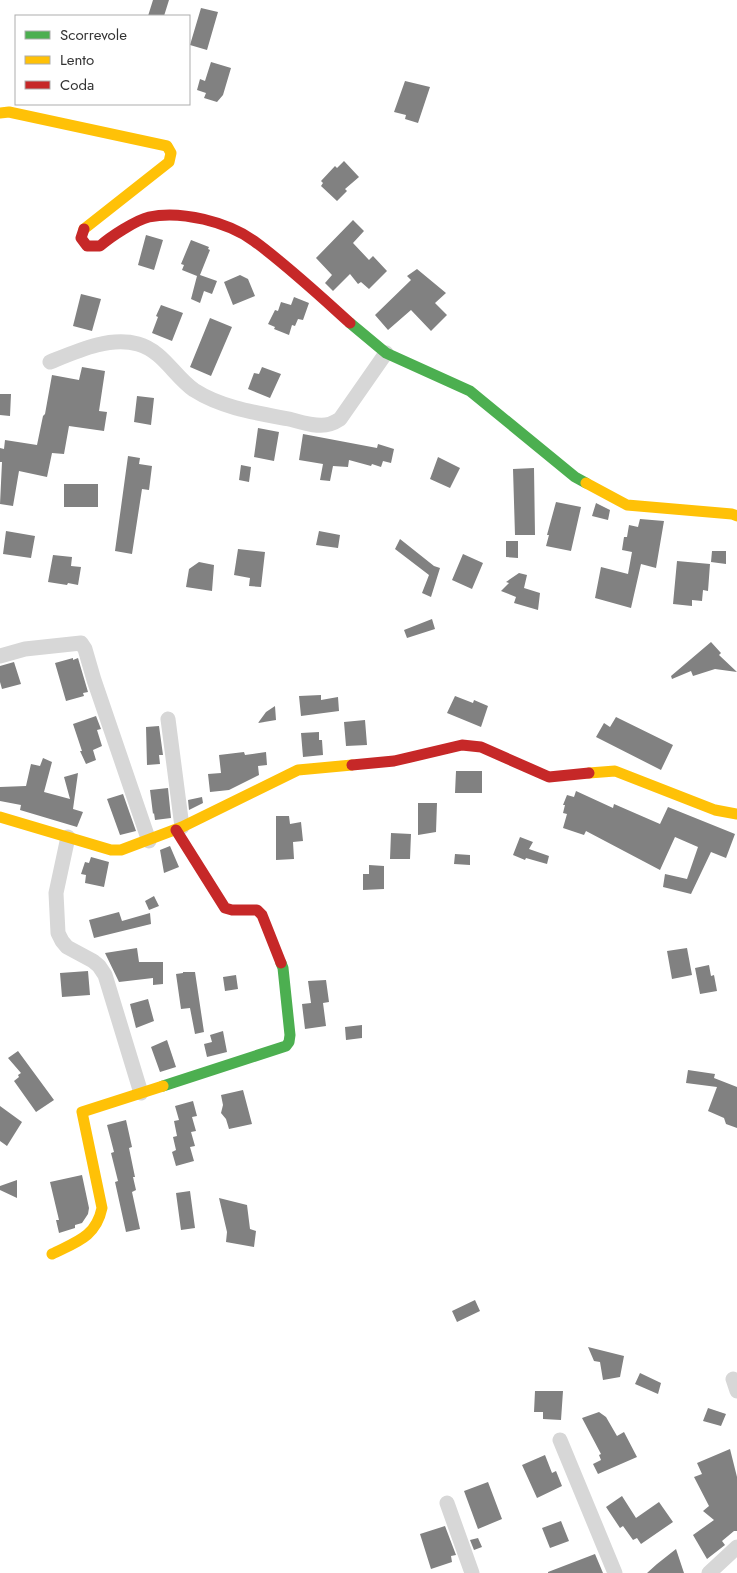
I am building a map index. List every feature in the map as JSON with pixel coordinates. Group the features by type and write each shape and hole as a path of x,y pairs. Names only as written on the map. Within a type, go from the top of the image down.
{"street":[{"path":"0,113 9,112 167,146 171,153 170,162 84,227 81,238 87,246 100,246 116,233 148,217 175,215 212,220 253,240 386,353 470,391 575,477 627,505 737,516"},
{"path":"50,362 101,344 120,342 137,344 151,349 183,382 195,391 212,399 244,411 313,424 329,425 340,419 386,353"},
{"path":"0,656 25,649 80,643 85,649 149,841"},
{"path":"52,1254 93,1232 101,1219 102,1208 82,1112 286,1046 290,1042 283,968 262,915 257,910 232,910 225,908 179,828 168,719"},
{"path":"0,817 111,850 121,850 149,841 179,828 298,770 394,761 462,745 480,747 549,777 615,771 643,780 714,810 737,814"},
{"path":"68,837 56,893 58,933 67,947 93,961 106,975 141,1092"},
{"path":"560,1440 615,1573"},
{"path":"447,1503 472,1573"},
{"path":"709,1573 737,1548"}],"building":[{"path":"153,0 169,0 164,15 148,15"},
{"path":"201,8 218,12 207,50 190,45"},
{"path":"211,62 231,68 223,95 217,102 204,98 206,93 197,90 200,79 205,81"},
{"path":"405,81 430,87 418,123 405,119 406,115 394,112"},
{"path":"344,161 359,177 345,189 347,191 337,201 321,186 323,183 321,181 335,166 337,168"},
{"path":"353,220 364,231 353,243 369,260 373,256 387,271 369,289 361,282 358,284 350,274 333,291 325,283 332,275 316,258"},
{"path":"146,235 163,240 154,270 138,265"},
{"path":"191,240 209,247 208,249 210,250 200,275 217,281 212,294 204,291 200,303 191,299 197,276 182,270 184,265 181,264"},
{"path":"417,269 446,293 435,303 447,315 431,331 411,310 388,330 375,315 411,280 407,276"},
{"path":"240,275 248,279 255,296 233,305 224,282"},
{"path":"81,294 101,299 92,331 73,326"},
{"path":"294,297 309,303 303,320 298,319 295,326 292,325 289,335 274,329 275,327 268,324 275,310 278,311 281,302 291,305"},
{"path":"161,305 183,313 172,341 152,333"},
{"path":"210,318 232,327 211,376 190,367"},
{"path":"82,367 105,371 99,411 107,412 104,431 69,426 64,454 52,453 47,477 19,471 13,506 0,504 2,462 0,462 0,448 4,449 5,440 37,445 52,375 79,380"},
{"path":"262,367 281,374 270,398 248,389 254,373 259,374"},
{"path":"0,394 11,394 10,416 0,415"},
{"path":"137,396 154,398 151,425 134,422"},
{"path":"258,428 279,432 274,461 254,457"},
{"path":"303,434 377,448 378,444 394,449 391,463 383,461 381,467 349,460 348,467 333,466 330,481 320,480 323,464 299,460"},
{"path":"128,456 140,458 139,464 152,466 149,490 142,489 132,554 115,551"},
{"path":"438,457 460,468 450,488 430,479"},
{"path":"241,465 251,467 249,482 239,480"},
{"path":"534,468 535,535 515,535 513,469"},
{"path":"64,484 98,484 98,507 64,507"},
{"path":"556,502 581,507 571,551 546,546"},
{"path":"596,503 610,510 608,520 592,516"},
{"path":"640,519 664,521 656,568 641,564 631,608 595,598 601,567 628,574 632,552 622,550 624,537 627,537 629,525 638,527"},
{"path":"6,531 35,536 31,558 3,554"},
{"path":"319,531 340,535 338,548 316,545"},
{"path":"400,539 434,566 440,568 431,597 422,593 429,575 395,549"},
{"path":"506,541 518,541 518,558 506,557"},
{"path":"238,549 265,552 261,587 249,586 250,578 234,575"},
{"path":"712,551 726,551 726,564 711,562"},
{"path":"463,554 483,563 472,589 452,580"},
{"path":"53,555 72,557 71,566 81,567 78,585 48,582"},
{"path":"677,561 710,564 708,591 703,590 702,601 692,600 692,606 673,604"},
{"path":"199,562 214,565 212,591 186,587 189,569"},
{"path":"519,573 527,575 524,588 540,593 538,610 514,603 516,597 501,591 509,583 506,582"},
{"path":"432,619 435,629 407,638 404,630"},
{"path":"711,642 721,653 719,655 737,672 715,669 693,676 691,671 672,679 671,676"},
{"path":"73,658 73,660 78,658 88,692 83,693 84,696 66,701 55,663"},
{"path":"14,662 21,684 2,689 0,666"},
{"path":"321,695 321,700 338,697 339,711 301,716 299,696"},
{"path":"455,696 473,703 474,700 488,706 481,727 447,713"},
{"path":"275,706 276,720 258,723 266,712"},
{"path":"96,716 101,729 97,730 102,746 93,750 96,760 86,764 80,751 82,751 73,724"},
{"path":"616,717 673,745 661,770 596,737 604,723 610,727"},
{"path":"365,720 367,745 346,746 344,722"},
{"path":"159,726 163,755 159,755 160,764 147,765 146,727"},
{"path":"319,732 319,740 322,740 323,755 303,757 301,733"},
{"path":"244,752 245,755 266,752 267,765 258,766 259,775 229,790 210,792 208,774 221,773 219,755"},
{"path":"43,758 52,762 44,792 70,799 64,777 78,773 73,809 83,812 77,827 20,810 21,805 0,801 0,787 26,786 31,764 40,766"},
{"path":"456,771 482,771 482,793 455,793"},
{"path":"168,788 171,818 155,820 150,790"},
{"path":"576,791 613,808 614,804 660,824 668,807 735,834 726,858 711,852 691,894 663,887 665,874 687,879 698,847 675,837 660,870 586,831 584,835 563,828 567,814 563,813 565,805 563,805 567,795 574,797"},
{"path":"123,794 136,831 120,835 107,799"},
{"path":"202,797 203,803 189,810 188,800"},
{"path":"418,803 437,803 436,832 418,835"},
{"path":"276,816 289,816 290,824 301,822 303,841 293,842 294,859 276,860"},
{"path":"391,833 411,834 410,859 390,859"},
{"path":"520,837 533,842 529,849 549,856 547,864 526,858 525,860 513,855"},
{"path":"170,846 179,867 164,873 160,850"},
{"path":"455,854 470,855 470,865 454,864"},
{"path":"91,857 109,862 104,887 85,883 86,875 81,874 85,862 89,863"},
{"path":"369,865 384,866 384,889 363,890 363,874 369,874"},
{"path":"154,896 159,906 149,910 145,901"},
{"path":"119,912 122,921 150,913 151,924 94,938 89,920"},
{"path":"137,948 139,962 163,962 163,984 153,985 153,978 119,982 105,953"},
{"path":"687,948 692,975 672,979 667,951"},
{"path":"709,965 711,976 714,975 717,991 700,994 695,968"},
{"path":"88,971 90,995 62,997 60,973"},
{"path":"195,972 204,1032 195,1034 190,1008 181,1009 176,974"},
{"path":"236,975 238,989 225,991 223,977"},
{"path":"326,980 329,1002 323,1003 326,1026 305,1029 302,1004 311,1003 308,981"},
{"path":"148,999 154,1021 136,1028 130,1004"},
{"path":"362,1025 362,1038 346,1040 345,1027"},
{"path":"223,1031 227,1052 207,1057 204,1044 212,1042 210,1035"},
{"path":"167,1040 176,1067 160,1072 151,1047"},
{"path":"18,1051 54,1100 36,1112 14,1081 21,1073 8,1058"},
{"path":"688,1070 715,1074 714,1078 737,1087 737,1128 726,1124 724,1118 708,1111 717,1087 686,1083"},
{"path":"243,1090 252,1124 229,1129 226,1119 221,1113 223,1105 221,1095"},
{"path":"193,1101 197,1116 192,1117 196,1131 191,1132 195,1146 190,1147 194,1161 176,1166 172,1152 176,1150 173,1137 177,1136 174,1121 179,1120 175,1106"},
{"path":"0,1106 22,1122 7,1146 0,1141"},
{"path":"126,1120 132,1147 129,1148 135,1177 133,1177 136,1190 132,1192 140,1229 126,1232 115,1182 118,1181 111,1153 114,1152 107,1125"},
{"path":"82,1175 89,1208 88,1214 82,1223 75,1225 75,1228 59,1233 56,1220 59,1220 50,1182"},
{"path":"17,1180 17,1198 0,1190 0,1186"},
{"path":"190,1191 195,1228 181,1230 176,1193"},
{"path":"219,1198 247,1205 250,1229 256,1231 254,1247 226,1242 227,1232"},
{"path":"475,1300 480,1311 457,1322 452,1311"},
{"path":"588,1347 624,1356 620,1377 603,1380 600,1362 594,1361"},
{"path":"640,1373 661,1383 658,1394 635,1384"},
{"path":"535,1391 563,1391 561,1420 543,1419 543,1412 534,1412"},
{"path":"708,1408 726,1414 721,1426 703,1421"},
{"path":"599,1412 606,1417 617,1436 624,1432 637,1457 598,1474 593,1464 601,1460 599,1455 601,1454 582,1418"},
{"path":"730,1449 737,1477 737,1531 734,1531 722,1541 725,1545 707,1559 693,1535 714,1520 703,1511 709,1506 694,1477 702,1474 697,1463"},
{"path":"545,1455 552,1473 556,1471 562,1486 537,1498 522,1465"},
{"path":"488,1482 502,1519 478,1529 464,1491"},
{"path":"622,1496 636,1518 659,1502 673,1522 641,1544 637,1538 633,1540 623,1526 620,1528 606,1507"},
{"path":"561,1521 569,1541 550,1548 542,1528"},
{"path":"445,1526 456,1555 451,1556 452,1562 431,1569 420,1534"},
{"path":"478,1538 482,1547 474,1550 470,1540"},
{"path":"676,1549 684,1573 647,1573 657,1564"},
{"path":"595,1554 603,1573 548,1573 548,1572"}],"traffic: fast":[{"path":"350,323 386,353 470,391 575,477 586,483"},
{"path":"163,1086 286,1046 290,1035 281,963"}],"traffic: slow":[{"path":"0,113 9,112 167,146 171,153 169,162 84,229"},
{"path":"586,483 627,505 737,516"},
{"path":"0,817 111,850 121,850 182,827 298,770 352,765"},
{"path":"589,773 615,771 715,810 737,814"},
{"path":"52,1254 77,1242 90,1232 95,1226 102,1208 82,1112 163,1086"}],"traffic: jam":[{"path":"84,229 81,238 87,246 100,246 123,229 149,217 175,215 218,223 254,241 350,323"},
{"path":"352,765 394,761 462,745 481,747 549,777 589,773"},
{"path":"176,830 225,908 232,910 257,910 262,915 281,963"}]}
